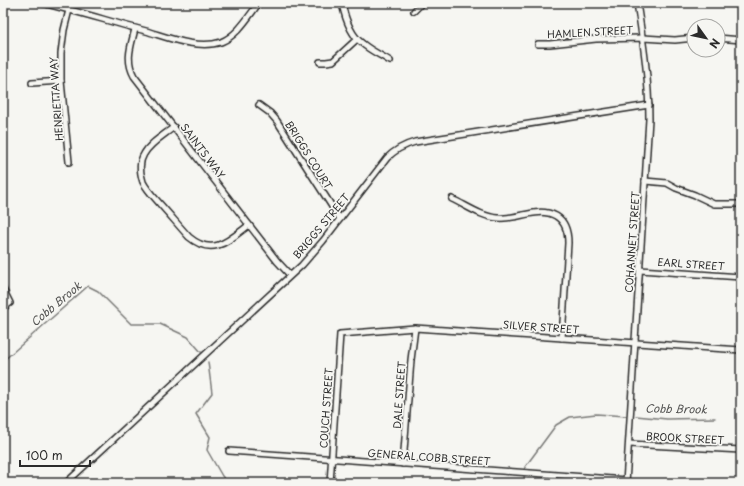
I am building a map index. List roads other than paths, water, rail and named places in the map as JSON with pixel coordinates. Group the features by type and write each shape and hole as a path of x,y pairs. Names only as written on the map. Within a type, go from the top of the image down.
{"street":[{"path":"42,3 135,29 198,44 210,44 222,41 233,34 238,30 258,3"},
{"path":"342,3 348,22 357,38 363,44 390,61"},
{"path":"414,10 422,3"},
{"name":"COHANNET STREET","path":"626,482 649,105 643,38 637,3"},
{"name":"HENRIETTA WAY","path":"69,10 64,30 61,53 61,81 69,162"},
{"name":"SAINTS WAY","path":"135,29 129,54 129,64 134,76 277,261 290,275"},
{"path":"320,62 332,60 357,38"},
{"name":"HAMLEN STREET","path":"538,44 596,39 686,39"},
{"path":"726,39 741,40"},
{"path":"32,83 61,81"},
{"name":"BRIGGS COURT","path":"259,105 270,113 277,121 340,220"},
{"name":"BRIGGS STREET","path":"66,483 311,256 387,158 399,148 409,143 649,105"},
{"path":"174,127 148,148 143,155 140,167 141,176 143,183 151,194 189,237 194,242 203,246 213,247 224,244 249,225"},
{"path":"645,181 667,183 714,204 741,204"},
{"path":"452,199 483,214 496,218 508,218 540,212 555,216 564,223 568,232 568,243 562,338"},
{"name":"EARL STREET","path":"640,270 741,277"},
{"path":"3,289 10,302 3,308"},
{"name":"SILVER STREET","path":"340,334 415,328 741,350"},
{"name":"DALE STREET","path":"403,464 415,328"},
{"name":"COUCH STREET","path":"330,483 340,334"},
{"name":"BROOK STREET","path":"629,444 741,450"},
{"name":"GENERAL COBB STREET","path":"230,451 528,473 626,482"}],"waterway":[{"name":"Cobb Brook","path":"3,361 88,286 98,291 131,324 160,324 188,337 201,352"},
{"name":"Cobb Brook","path":"208,362 212,393 196,414 210,437 207,450 222,476 228,483"},
{"name":"Cobb Brook","path":"520,483 524,479 525,467 556,425 570,417 596,414 627,416"},
{"name":"Cobb Brook","path":"636,416 667,419 715,418"}]}
